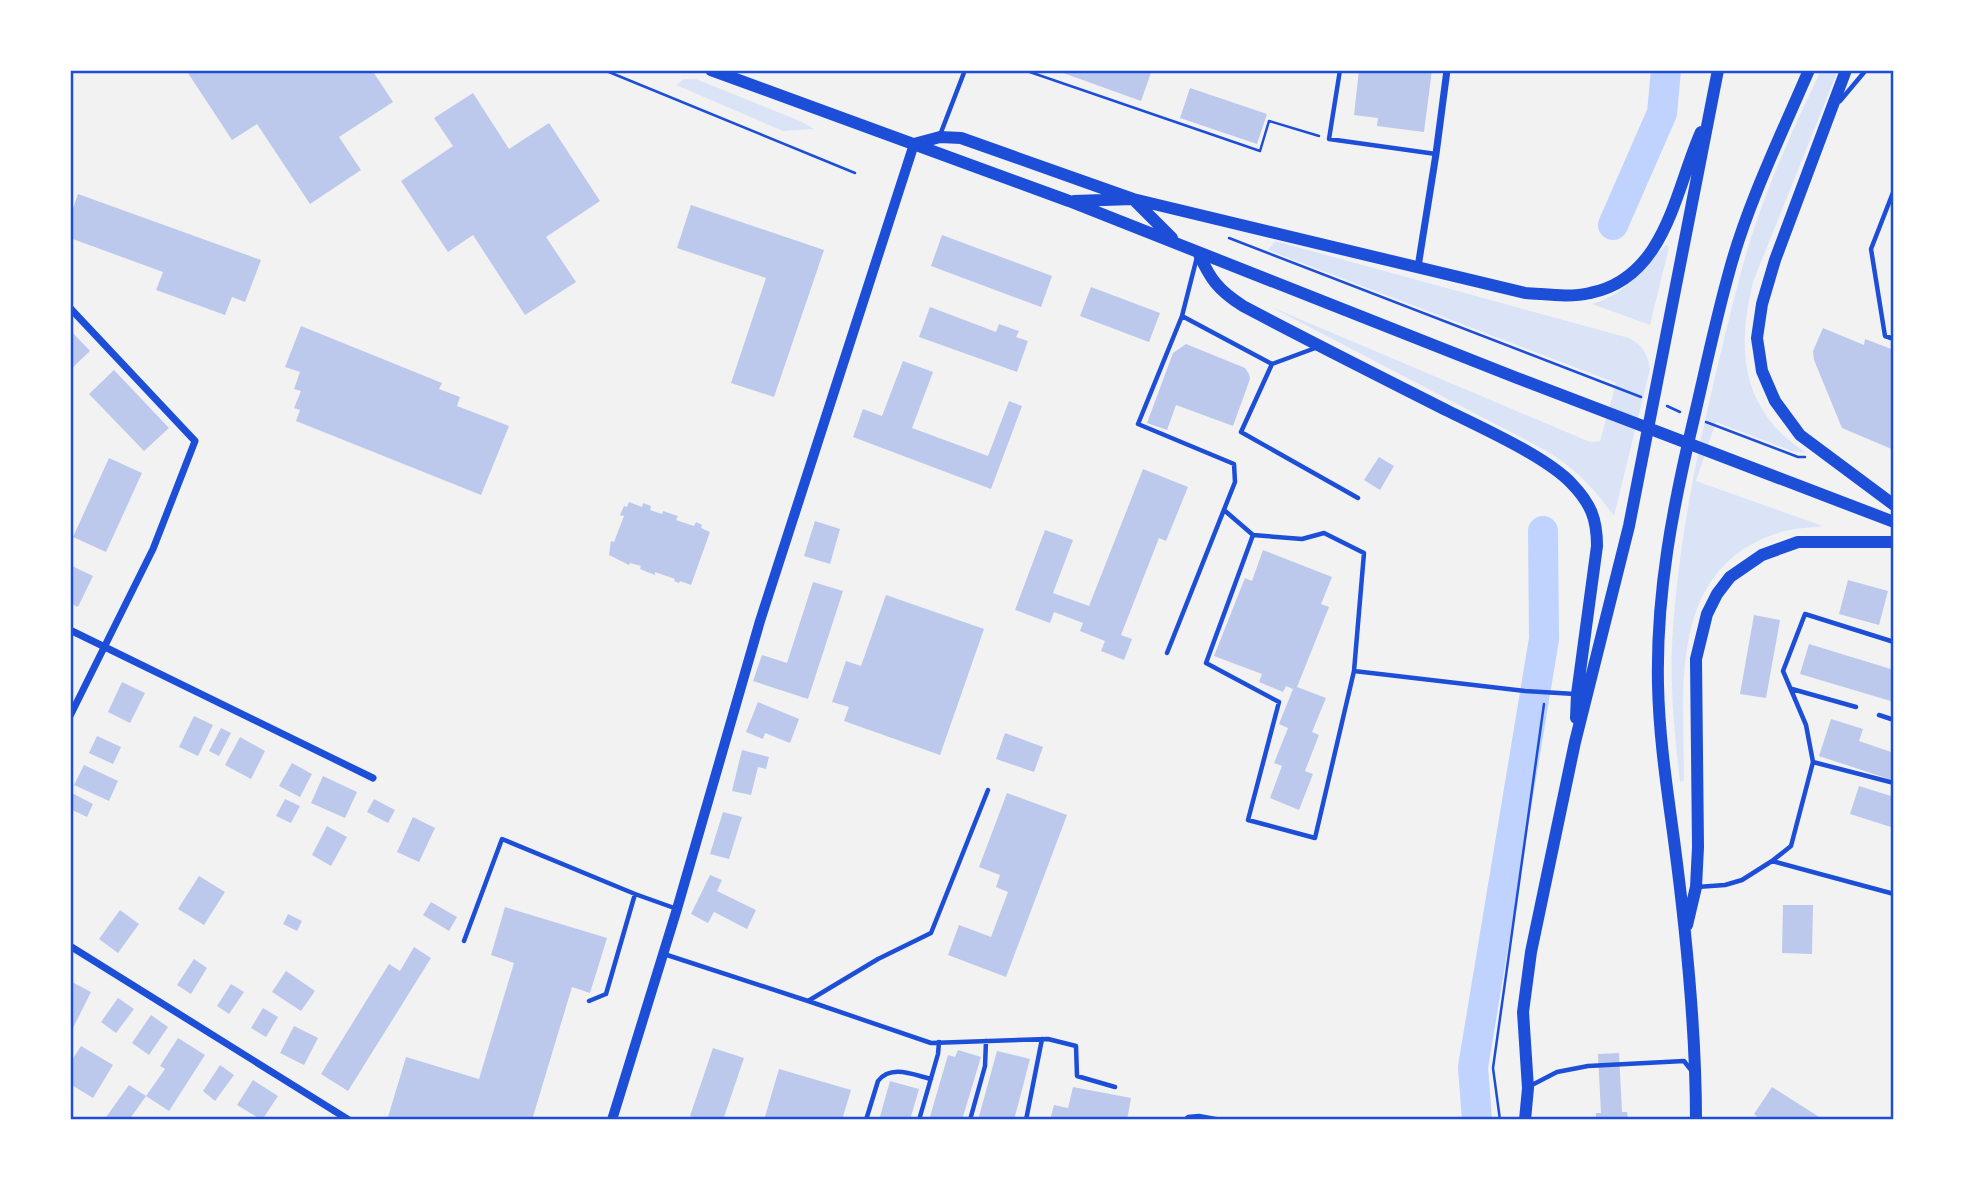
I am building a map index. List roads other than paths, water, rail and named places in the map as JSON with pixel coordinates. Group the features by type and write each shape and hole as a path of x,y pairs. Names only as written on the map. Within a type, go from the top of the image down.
{"main road":[{"path":"711,70 1069,201 1517,378 1894,522"},
{"path":"1534,1120 1528,1088 1523,1012 1531,952 1575,742 1629,526 1718,70"},
{"path":"1696,1120 1696,1076 1684,936 1661,750 1658,682 1664,559 1677,489 1728,274 1747,220 1809,70"},
{"path":"1846,70 1802,184 1762,304 1757,338 1762,372 1775,401 1800,435 1894,505"},
{"path":"914,145 940,137 961,138 1133,199 1525,293 1571,296 1591,293 1617,283 1639,266 1659,242 1667,226 1689,158 1710,113"},
{"path":"934,152 940,137"},
{"path":"1069,201 1133,199 1177,244"},
{"path":"1198,252 1209,277 1223,293 1243,306 1479,426 1549,466 1570,482 1586,501 1597,524 1597,546 1577,694 1575,742"},
{"path":"1684,936 1696,887 1698,847 1696,659 1707,614 1717,594 1730,578 1762,555 1798,542 1894,541"},
{"path":"1525,1120 1528,1088"}],"street":[{"path":"1418,267 1447,70"},
{"path":"612,1120 664,954 760,621 914,145"},
{"path":"70,308 195,441 153,550 70,716"},
{"path":"70,630 373,778"},
{"path":"70,946 349,1120"}],"lane":[{"path":"940,137 965,70"},
{"path":"1340,70 1329,139 1436,154"},
{"path":"1833,109 1866,70"},
{"path":"1894,190 1871,248 1885,336 1894,340"},
{"path":"1167,653 1235,482 1234,464 1138,424 1182,316 1198,252"},
{"path":"1182,316 1272,364"},
{"path":"1319,346 1272,364 1241,432 1358,498"},
{"path":"1224,510 1254,535 1301,539 1324,533 1364,553 1354,671 1315,838 1248,820 1279,702 1206,663 1254,535"},
{"path":"1696,887 1725,885 1742,880 1790,846 1813,762 1806,725 1783,671 1805,614 1894,642"},
{"path":"1354,671 1525,691 1577,694"},
{"path":"1791,689 1856,706"},
{"path":"1879,715 1894,720"},
{"path":"1813,762 1894,783"},
{"path":"807,1001 878,959 931,933 988,790"},
{"path":"464,941 502,839 677,909"},
{"path":"1772,861 1894,894"},
{"path":"589,1002 606,994 635,894"},
{"path":"664,954 931,1043 1042,1038 1076,1046 1077,1076 1115,1087"},
{"path":"1026,1120 1042,1038"},
{"path":"970,1120 985,1066 986,1041"},
{"path":"919,1120 939,1042"},
{"path":"1528,1088 1557,1072 1588,1066 1684,1061 1696,1076"},
{"path":"866,1120 882,1075 897,1071 931,1079"},
{"path":"1185,1120 1194,1116 1221,1120"}],"waterway":[{"path":"1613,225 1662,113 1666,70"},
{"path":"1477,1120 1473,1067 1544,639 1543,531"}]}
